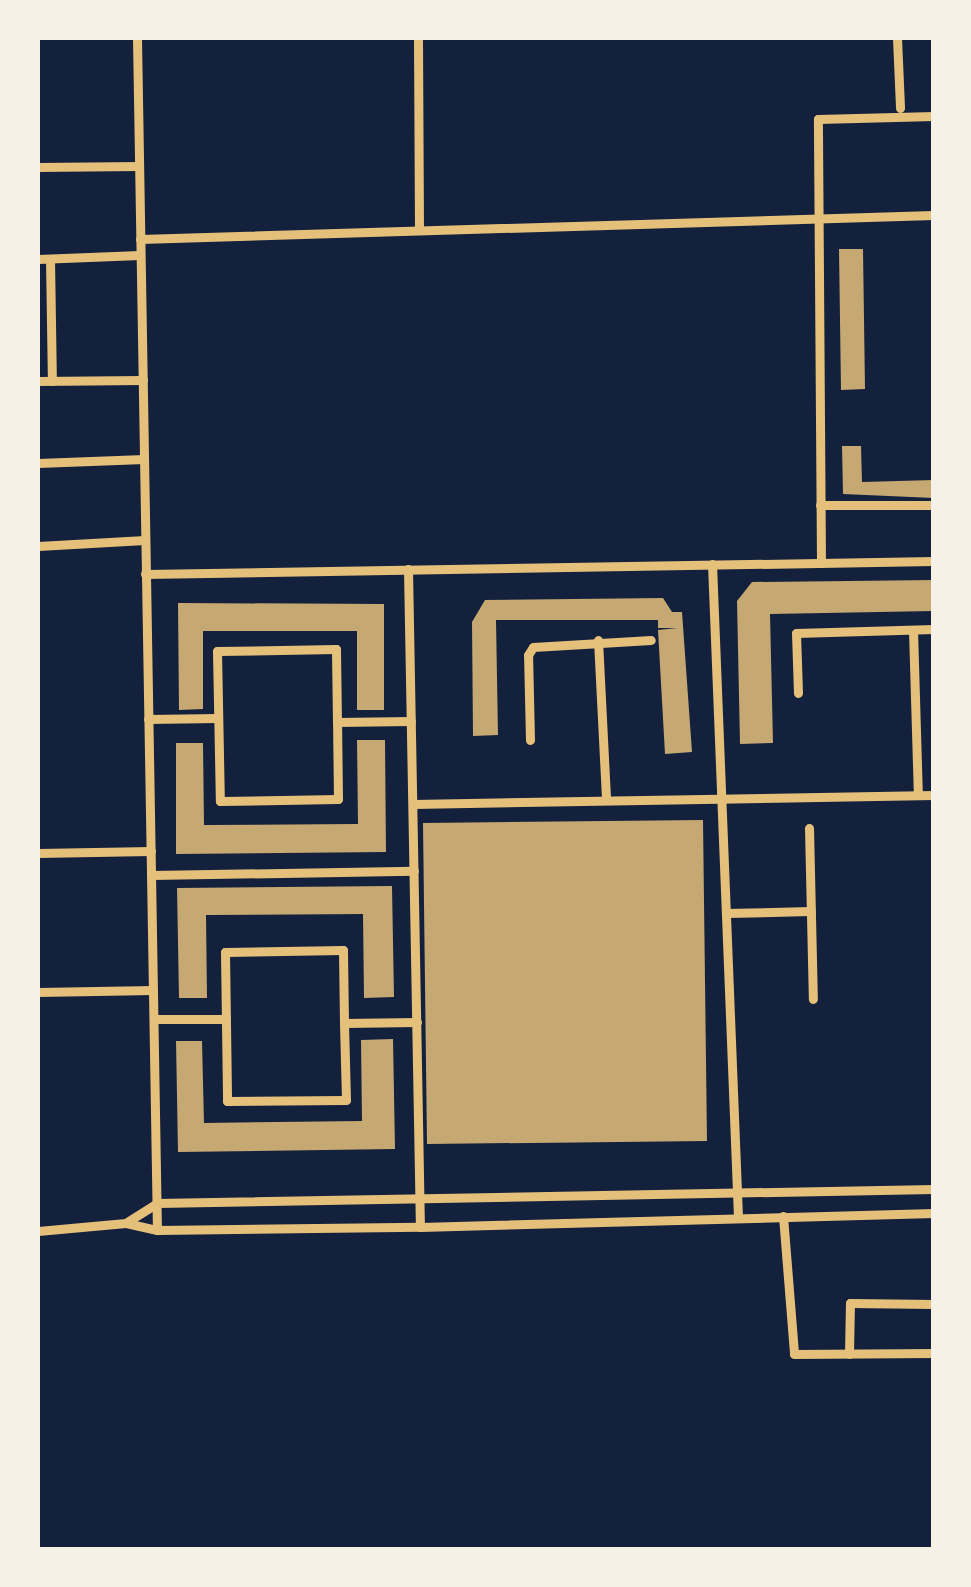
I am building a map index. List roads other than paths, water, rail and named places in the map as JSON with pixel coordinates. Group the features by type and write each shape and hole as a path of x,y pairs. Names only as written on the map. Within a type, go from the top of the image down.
{"street":[{"path":"137,38 157,1230"},
{"path":"418,38 420,230"},
{"path":"897,38 900,108"},
{"path":"821,562 818,118 934,116"},
{"path":"38,167 139,166"},
{"path":"140,239 934,215"},
{"path":"38,259 140,255"},
{"path":"50,259 52,381"},
{"path":"38,381 142,380"},
{"path":"38,463 144,459"},
{"path":"820,505 934,506"},
{"path":"38,546 146,540"},
{"path":"145,574 934,561"},
{"path":"712,564 738,1218"},
{"path":"408,570 420,1227"},
{"path":"798,693 796,633 934,629"},
{"path":"913,630 918,795"},
{"path":"598,640 606,800"},
{"path":"530,740 528,655 540,643 651,640"},
{"path":"336,649 337,722 338,799 220,800 217,651 336,649"},
{"path":"148,719 218,718"},
{"path":"337,722 412,721"},
{"path":"413,804 934,795"},
{"path":"809,828 813,999"},
{"path":"38,853 151,851"},
{"path":"151,875 414,871"},
{"path":"726,913 811,910"},
{"path":"343,950 344,1023 346,1100 227,1102 225,952 343,950"},
{"path":"38,992 153,990"},
{"path":"154,1020 226,1018"},
{"path":"344,1023 417,1022"},
{"path":"126,1223 157,1202 934,1189"},
{"path":"38,1230 126,1223 157,1230 934,1214"},
{"path":"782,1216 794,1354 934,1353"},
{"path":"849,1354 850,1302 934,1304"}]}
